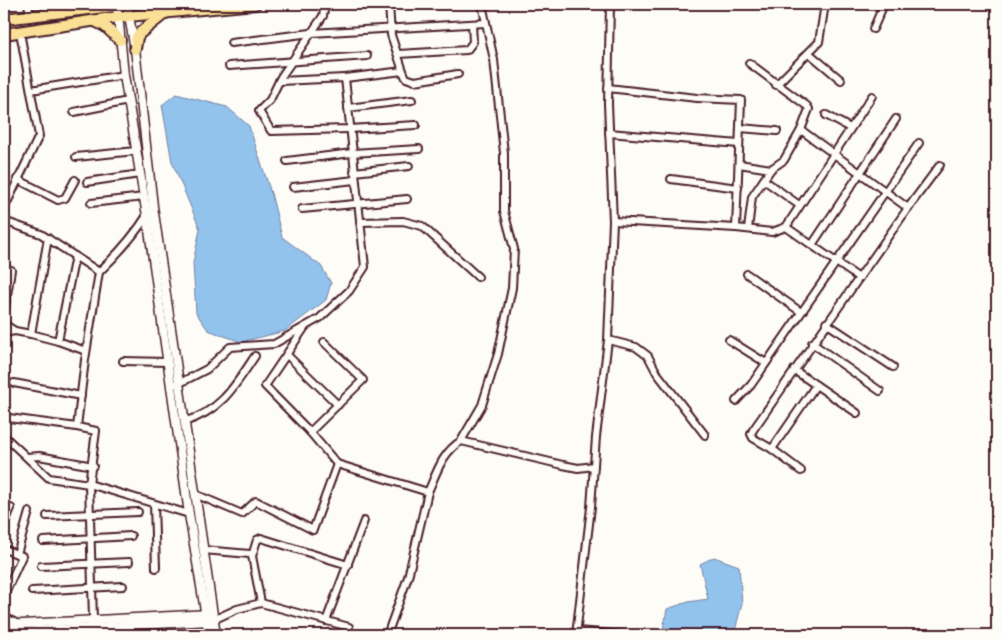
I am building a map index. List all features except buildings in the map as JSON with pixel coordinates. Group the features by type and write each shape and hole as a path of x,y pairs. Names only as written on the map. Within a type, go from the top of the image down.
{"main road":[{"path":"4,19 87,6 124,4"},
{"path":"4,34 123,17 255,4"},
{"path":"135,49 137,37 140,33 166,12"},
{"path":"95,21 111,31 120,40"}],"street":[{"path":"28,4 30,16"},
{"path":"124,4 120,40 124,75 168,362 184,422 195,494 203,550 209,617 208,635"},
{"path":"325,4 324,16 291,62 270,100 259,111 271,131 416,125"},
{"path":"389,4 391,35 406,78 415,81 458,74"},
{"path":"387,635 408,577 428,492 446,454 451,447 461,441 482,405 498,354 512,288 514,250 504,211 504,153 494,60 482,4"},
{"path":"610,4 608,88 613,221 608,340 576,633 625,635"},
{"path":"776,84 819,42 825,4"},
{"path":"873,29 884,4"},
{"path":"123,17 135,49 189,514 209,617 216,635"},
{"path":"232,43 311,33 486,23"},
{"path":"398,54 467,50 473,42 472,24"},
{"path":"4,209 39,136 20,32"},
{"path":"809,53 841,80"},
{"path":"229,66 367,56"},
{"path":"748,229 752,197 771,169 784,160 801,130 809,109 749,63"},
{"path":"279,81 345,78 403,71"},
{"path":"31,90 124,75"},
{"path":"175,384 207,368 230,347 274,344 320,318 349,291 364,267 345,78"},
{"path":"608,88 697,98 741,100 736,228"},
{"path":"613,221 736,228 772,232 786,227 872,96"},
{"path":"348,108 412,100"},
{"path":"74,112 128,101"},
{"path":"826,115 850,128"},
{"path":"812,245 896,118"},
{"path":"740,128 776,131"},
{"path":"801,130 908,208"},
{"path":"609,133 739,144"},
{"path":"736,401 751,385 918,143"},
{"path":"287,161 352,153 419,149"},
{"path":"76,157 136,151"},
{"path":"738,164 771,169"},
{"path":"801,471 772,449 753,438 751,434 826,323 940,165"},
{"path":"354,172 409,166"},
{"path":"87,182 140,174"},
{"path":"17,179 58,200 65,198 75,180"},
{"path":"293,188 355,180"},
{"path":"671,180 738,188"},
{"path":"764,180 799,205"},
{"path":"92,204 144,198"},
{"path":"302,209 407,200"},
{"path":"77,427 86,351 99,272 117,255 136,232 153,206"},
{"path":"4,221 41,234 99,272"},
{"path":"360,222 403,221 422,226 478,277"},
{"path":"786,227 859,278"},
{"path":"31,334 48,238"},
{"path":"58,340 75,256"},
{"path":"4,268 11,270 4,314"},
{"path":"747,274 801,312"},
{"path":"826,323 893,367"},
{"path":"4,324 15,330 58,340 86,351"},
{"path":"306,326 265,386 310,432 337,464 428,492"},
{"path":"4,333 15,330"},
{"path":"608,340 636,347 648,356 657,373 705,435"},
{"path":"729,340 766,363"},
{"path":"310,432 363,380 324,342"},
{"path":"812,344 880,391"},
{"path":"287,355 338,404"},
{"path":"184,422 200,418 223,399 236,385 256,356"},
{"path":"123,361 168,362"},
{"path":"794,370 857,413"},
{"path":"14,383 81,396"},
{"path":"772,449 816,385"},
{"path":"9,418 96,431 93,466 89,484 92,619"},
{"path":"4,436 49,478 89,484 189,514"},
{"path":"461,441 578,468 594,466"},
{"path":"27,457 39,456 93,466"},
{"path":"195,494 242,514 256,501 313,530 337,464"},
{"path":"154,504 156,568"},
{"path":"4,525 11,508"},
{"path":"17,554 29,512"},
{"path":"47,516 138,512"},
{"path":"326,621 364,521"},
{"path":"43,541 131,536"},
{"path":"261,604 252,556 259,538 348,565"},
{"path":"4,549 22,556 4,596"},
{"path":"203,550 248,552 252,556"},
{"path":"41,566 92,562 129,562"},
{"path":"32,591 123,586"},
{"path":"4,617 16,630 34,633 82,632 223,615 237,609 261,604 349,627"},
{"path":"134,635 135,617"},
{"path":"5,630 92,619 209,617"}],"water":[{"path":"176,94 227,107 249,126 271,193 282,237 321,266 331,283 326,300 285,331 241,342 208,330 196,313 193,263 200,229 172,162 162,105"},
{"path":"714,557 739,566 742,603 734,635 662,635 667,609 688,602 708,599 700,564"}]}
